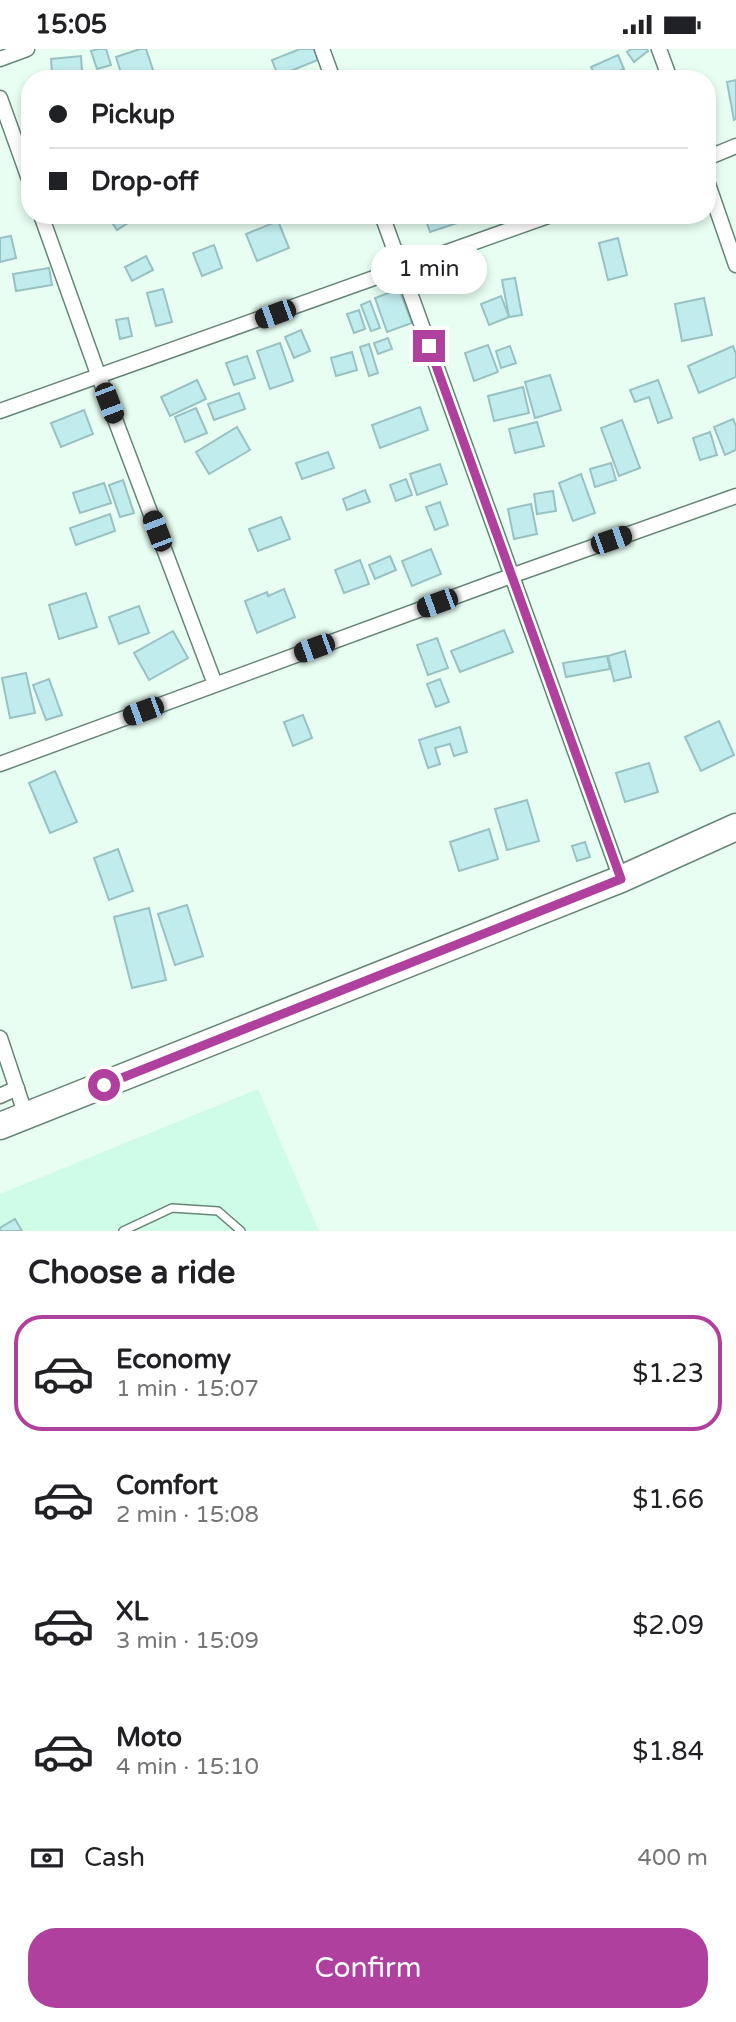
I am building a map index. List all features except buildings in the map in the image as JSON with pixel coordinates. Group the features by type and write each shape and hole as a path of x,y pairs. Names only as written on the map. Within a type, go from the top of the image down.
{"highway":[{"path":"0,1126 621,879 736,827"}],"street":[{"path":"0,59 27,49"},
{"path":"322,49 330,70"},
{"path":"659,49 667,70"},
{"path":"0,99 21,157"},
{"path":"716,154 736,146"},
{"path":"716,207 736,265"},
{"path":"44,224 215,684"},
{"path":"385,224 621,879"},
{"path":"0,411 526,224"},
{"path":"0,764 510,576 736,496"},
{"path":"0,1038 26,1116"},
{"path":"0,1096 17,1088"}],"lane":[{"path":"124,1231 172,1208 219,1211 241,1231"}],"shaded area":[{"path":"258,1089 319,1231 0,1231 0,1194"}],"route":[{"path":"104,1085 621,879 429,346"}]}
